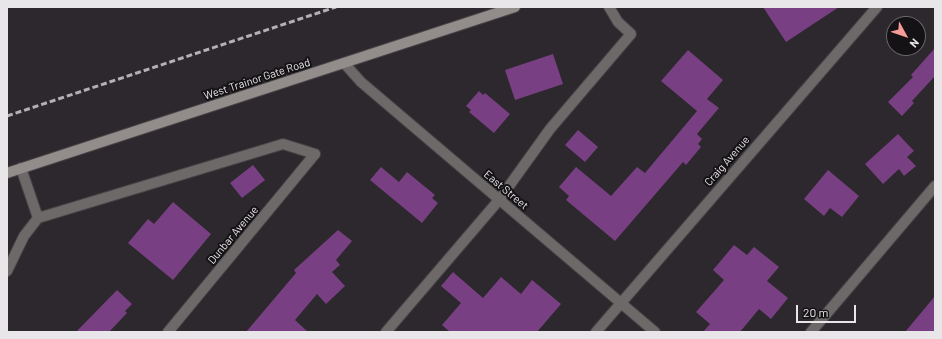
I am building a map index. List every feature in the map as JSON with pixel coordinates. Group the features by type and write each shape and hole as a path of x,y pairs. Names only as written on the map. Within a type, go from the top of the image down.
{"main road":[{"name":"West Trainor Gate Road","path":"7,173 515,7"}],"street":[{"path":"386,332 499,200 550,129 631,34 618,22 609,7"},
{"name":"Craig Avenue","path":"596,332 877,7"},
{"name":"East Street","path":"344,63 361,82 655,332"},
{"name":"Dunbar Avenue","path":"38,218 283,144 315,154 168,332"},
{"path":"7,272 24,236 38,218 21,168"},
{"path":"811,332 935,186"}],"building":[{"path":"763,7 839,7 786,42"},
{"path":"935,48 935,76 912,101 914,103 902,116 888,102 913,77 911,75"},
{"path":"688,50 723,80 707,99 719,108 697,134 702,139 698,144 701,147 686,165 683,162 615,241 566,200 569,196 559,187 576,167 611,196 637,167 645,173 697,111 661,81"},
{"path":"553,54 563,84 515,100 505,70"},
{"path":"479,91 483,95 485,93 510,114 494,133 469,112 471,110 466,106"},
{"path":"578,130 598,147 585,162 565,145"},
{"path":"898,134 914,151 907,157 916,166 904,176 899,169 883,184 865,164"},
{"path":"253,165 265,180 242,198 230,183"},
{"path":"381,167 399,182 407,172 435,195 432,198 438,203 422,223 370,180"},
{"path":"828,170 859,196 842,217 830,208 824,216 804,199"},
{"path":"173,202 211,234 173,280 128,243 148,219 154,224"},
{"path":"338,230 352,241 336,260 340,265 332,272 345,286 326,304 317,294 295,320 308,332 246,332 296,273 294,270"},
{"path":"734,245 747,255 754,247 779,267 767,281 788,298 771,319 759,309 740,332 703,332 710,324 696,312 724,280 713,270"},
{"path":"453,272 483,298 501,277 521,294 532,280 561,304 537,332 450,332 442,325 461,303 441,286"},
{"path":"117,290 132,304 125,311 127,313 109,332 76,332"},
{"path":"935,296 935,332 905,332"}],"railway":[{"path":"7,116 336,7"}]}
